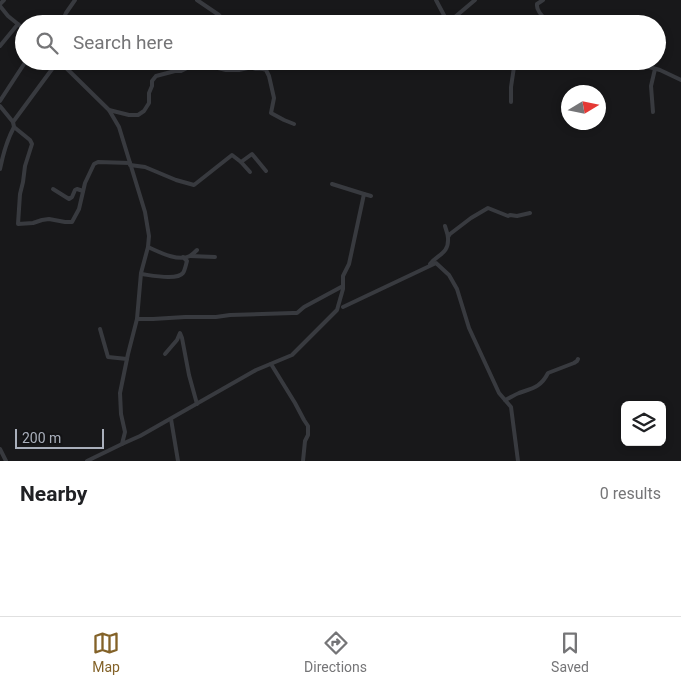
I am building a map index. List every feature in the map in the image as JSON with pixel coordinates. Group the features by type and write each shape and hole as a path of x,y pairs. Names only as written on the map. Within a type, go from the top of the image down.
{"street":[{"path":"4,0 0,5 15,22"},
{"path":"65,15 75,0"},
{"path":"197,0 219,15"},
{"path":"436,0 444,15"},
{"path":"457,15 475,0"},
{"path":"541,15 536,8 537,4 543,0"},
{"path":"0,46 15,28"},
{"path":"0,101 20,70"},
{"path":"0,169 13,124 52,70"},
{"path":"67,70 109,110 119,127 145,212 149,236 141,274 137,319 120,393 121,414 125,432 122,444"},
{"path":"109,110 129,115 138,115 144,111 149,103 152,81 156,76 175,70"},
{"path":"226,70 239,70"},
{"path":"266,70 274,98 271,113 294,124"},
{"path":"511,102 514,70"},
{"path":"653,112 651,86 656,70"},
{"path":"658,70 681,80"},
{"path":"0,106 13,124 32,144 25,166 20,194 18,224 49,219 72,222 79,209 88,175 95,163 130,164 145,167 176,180 194,185 230,155 233,155 250,172"},
{"path":"0,147 5,149"},
{"path":"241,162 252,154 266,171"},
{"path":"332,184 371,196"},
{"path":"53,189 69,198 72,197 77,189 83,191"},
{"path":"87,461 172,419 256,370 292,355 337,310 343,286 343,276 349,264 364,194"},
{"path":"448,237 471,218 488,208 508,216 530,213"},
{"path":"432,264 430,264 445,252 448,247 445,226"},
{"path":"148,247 168,256 215,257"},
{"path":"190,256 196,250"},
{"path":"141,274 176,277 184,272 187,261 183,257"},
{"path":"343,308 436,263 449,275 457,288 469,328 498,393 510,407 518,461"},
{"path":"137,319 153,320 297,313 343,286"},
{"path":"100,329 108,357 127,360"},
{"path":"165,354 177,340 180,333 197,404"},
{"path":"505,400 544,382 548,373 574,363 578,359"},
{"path":"270,364 308,426 303,461"},
{"path":"172,419 178,461"},
{"path":"0,449 6,461"}]}
